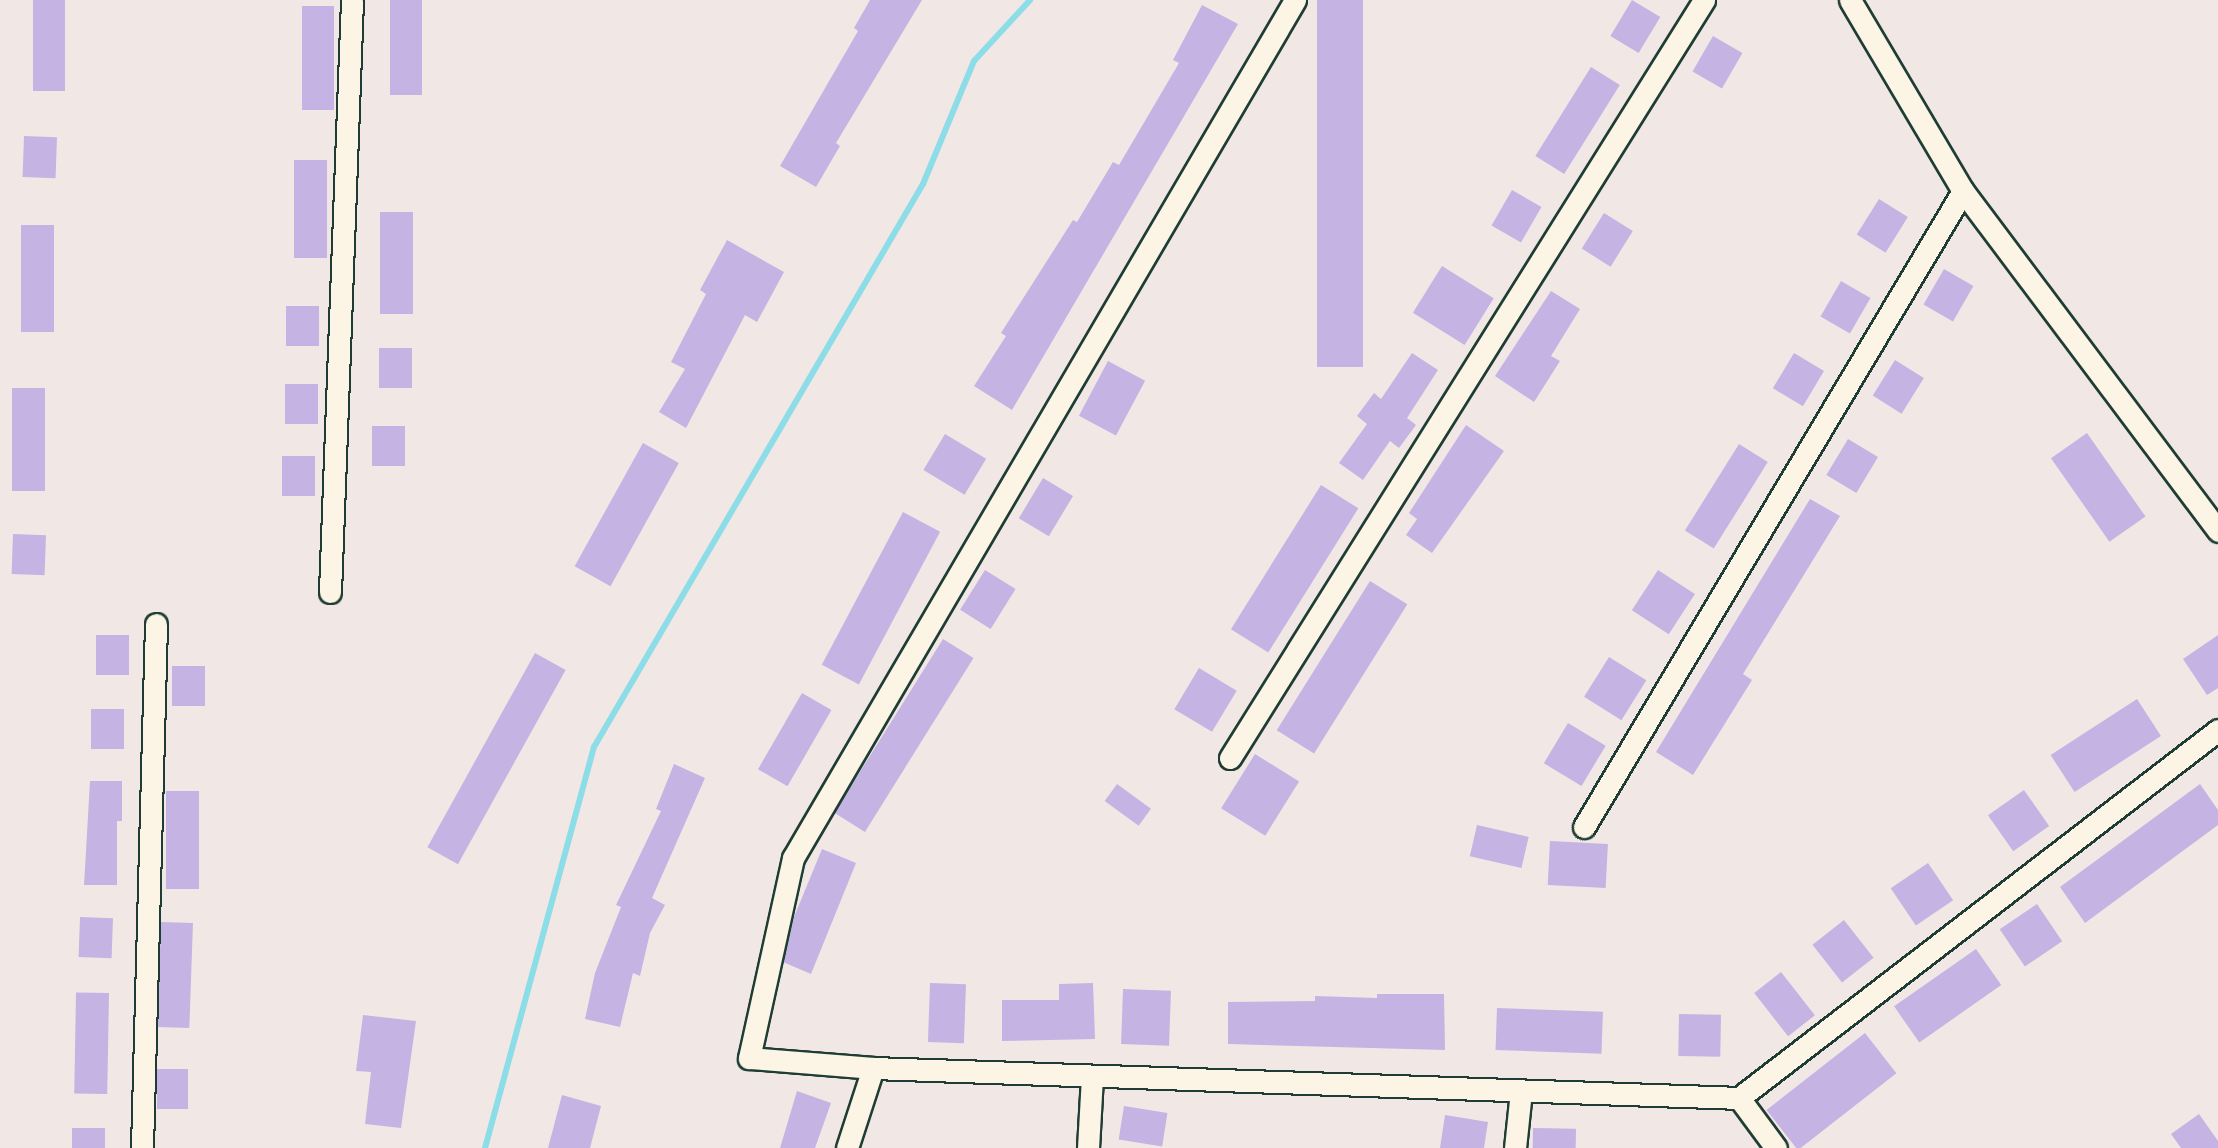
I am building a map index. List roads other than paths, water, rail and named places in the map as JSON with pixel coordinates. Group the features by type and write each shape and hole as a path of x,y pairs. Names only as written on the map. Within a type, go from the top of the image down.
{"street":[{"path":"330,592 352,0"},
{"path":"1295,0 793,858 749,1058 873,1068 1739,1098 2218,730"},
{"path":"1230,758 1704,0"},
{"path":"1850,0 1964,191 2218,531"},
{"path":"1584,827 1964,191"},
{"path":"142,1148 156,624"},
{"path":"848,1148 873,1068"},
{"path":"1088,1148 1092,1076"},
{"path":"1514,1148 1521,1091"},
{"path":"1739,1098 1776,1148"}],"waterway":[{"path":"485,1148 594,747 923,184 974,61 1030,0"}]}
